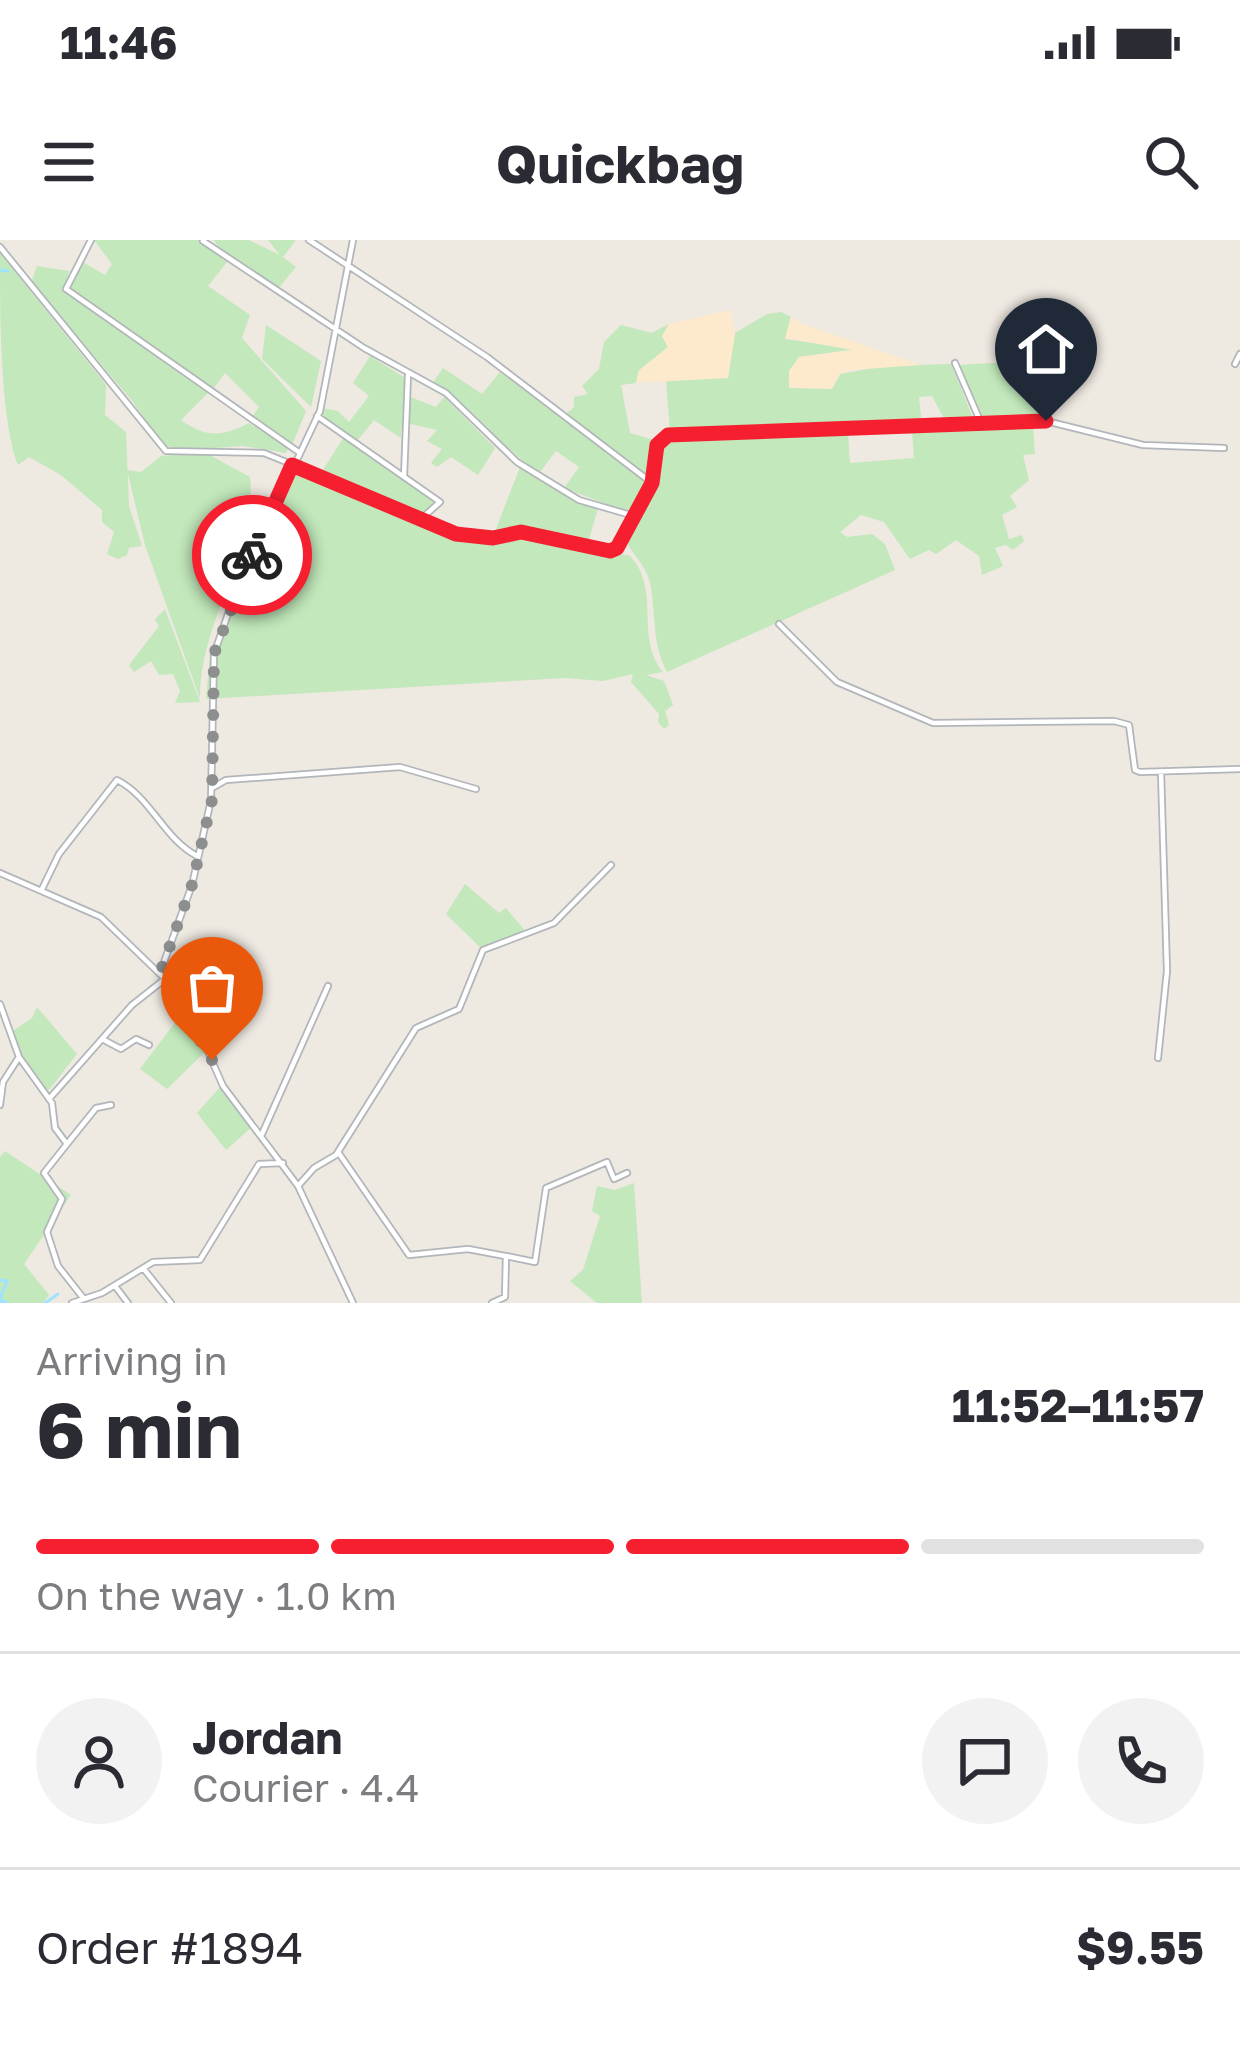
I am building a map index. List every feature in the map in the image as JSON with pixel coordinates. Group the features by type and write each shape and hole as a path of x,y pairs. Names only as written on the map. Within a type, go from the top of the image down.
{"street":[{"path":"91,240 66,289 300,453"},
{"path":"309,240 487,357 652,483"},
{"path":"49,1100 162,976 199,856 212,788 214,654 317,416 352,240"},
{"path":"203,241 334,330 446,393 500,449 572,496 634,517"},
{"path":"0,247 161,448 183,454 243,449 474,538 521,532 610,551 652,483 657,445 668,435 1063,423 1143,445 1224,448"},
{"path":"1235,364 1240,354"},
{"path":"955,363 981,423"},
{"path":"405,479 408,375"},
{"path":"317,416 440,502 420,520"},
{"path":"779,624 836,682 933,723 1114,722 1129,725 1134,736 1135,770 1240,770"},
{"path":"212,788 226,780 400,767 476,789"},
{"path":"1158,1058 1167,971 1160,772"},
{"path":"42,889 59,854 117,780 135,793 174,842 199,856"},
{"path":"298,1186 338,1152 416,1028 426,1020 450,1017 462,1006 484,948 554,923 611,865"},
{"path":"0,873 101,917 162,976 205,1043 223,1086 298,1186 353,1303"},
{"path":"262,1134 328,986"},
{"path":"0,1004 19,1057 49,1100 55,1128 67,1144"},
{"path":"104,1040 122,1049 135,1039 149,1046"},
{"path":"0,1105 2,1082 19,1057"},
{"path":"84,1299 58,1266 46,1232 62,1199 44,1173 96,1108 111,1105"},
{"path":"72,1303 115,1286 155,1262 193,1264 205,1256 272,1147"},
{"path":"338,1152 409,1255 468,1249 535,1262 547,1188 607,1162 614,1179 627,1173"},
{"path":"267,1160 283,1163"},
{"path":"492,1303 506,1297 506,1256"},
{"path":"143,1268 171,1303"},
{"path":"115,1286 128,1303"}],"green space":[{"path":"94,240 200,240 227,262 208,286 250,315 242,338 306,411 292,445 252,417 259,407 225,373 213,389 69,287 81,261 105,275 112,264"},
{"path":"214,240 249,240 280,255 268,240 296,240 283,257 296,267 278,289 221,251"},
{"path":"0,253 106,385 105,415 126,432 129,506 142,546 129,548 118,559 107,554 114,532 102,522 102,510 61,475 29,457 18,465 4,393"},
{"path":"37,266 69,271 64,292 208,393 181,420 214,434 249,423 288,448 286,453 243,446 185,450 162,445 133,402 39,291 32,280"},
{"path":"781,312 791,317 785,339 855,349 800,357 826,388 832,389 840,374 884,366 951,364 975,423 946,422 932,396 919,397 922,425 670,432 666,380 728,377 735,333 767,314"},
{"path":"669,324 662,336 668,347 639,370 636,383 621,385 630,433 654,440 652,480 565,415 574,407 574,397 588,394 582,386 599,369 604,342 621,325 652,333"},
{"path":"266,325 321,361 311,407 262,359"},
{"path":"370,356 405,378 401,438 374,420 357,441 319,415 322,408 338,411 349,422 369,396 353,383"},
{"path":"1009,362 1048,419 983,421 958,365"},
{"path":"443,368 482,394 500,372 650,484 633,514 564,488 579,467 556,451 540,472 525,462 461,403 431,385"},
{"path":"408,396 436,407 444,397 495,448 478,475 451,457 437,467 431,463 442,449 427,441 437,430 406,423"},
{"path":"1033,426 1035,454 1023,455 1029,480 1010,496 1017,507 1002,515 1009,539 1022,535 1024,541 1013,550 1006,545 995,548 1003,566 982,575 979,556 956,540 936,554 929,550 910,559 884,522 861,515 840,532 847,537 872,534 885,544 895,570 667,672 657,640 649,580 626,540 658,478 661,442 848,433 850,463 914,458 912,431"},
{"path":"344,437 437,503 419,517 321,473"},
{"path":"206,453 250,477 250,506 209,642 200,699 145,545 127,470 141,472 161,456"},
{"path":"286,467 460,538 489,542 524,535 586,552 629,555 644,582 650,644 663,672 646,675 664,681 673,705 665,711 669,725 664,729 658,722 659,714 631,682 633,674 603,681 564,678 206,699 210,654"},
{"path":"520,467 567,497 598,508 587,546 533,530 494,534"},
{"path":"165,609 200,702 175,703 180,691 173,674 159,675 151,661 134,672 129,665 159,626 155,619"},
{"path":"465,884 499,913 506,908 526,932 482,949 446,914"},
{"path":"37,1007 77,1054 45,1095 10,1033 32,1018"},
{"path":"183,1012 205,1052 167,1089 140,1069"},
{"path":"221,1086 253,1126 226,1150 197,1113"},
{"path":"5,1151 71,1195 24,1264 49,1295 43,1303 0,1303 0,1157"},
{"path":"634,1183 642,1303 597,1303 570,1281 583,1270 600,1216 592,1211 597,1186 615,1190"}],"sand":[{"path":"730,310 735,333 728,378 636,383 639,371 668,347 662,336 669,324"},
{"path":"791,317 921,365 851,370 840,374 832,389 789,388 789,371 799,357 853,350 785,338"}],"waterway":[{"path":"0,270 8,271"},
{"path":"0,1280 7,1281 0,1299 7,1303"},
{"path":"45,1303 58,1294"}],"way so far":[{"path":"212,1060 160,973 192,885 212,800 209,754 214,654 252,555"}],"route":[{"path":"252,555 292,465 456,534 493,538 521,532 610,551 617,548 652,483 657,445 668,435 691,438 1046,421"}]}
